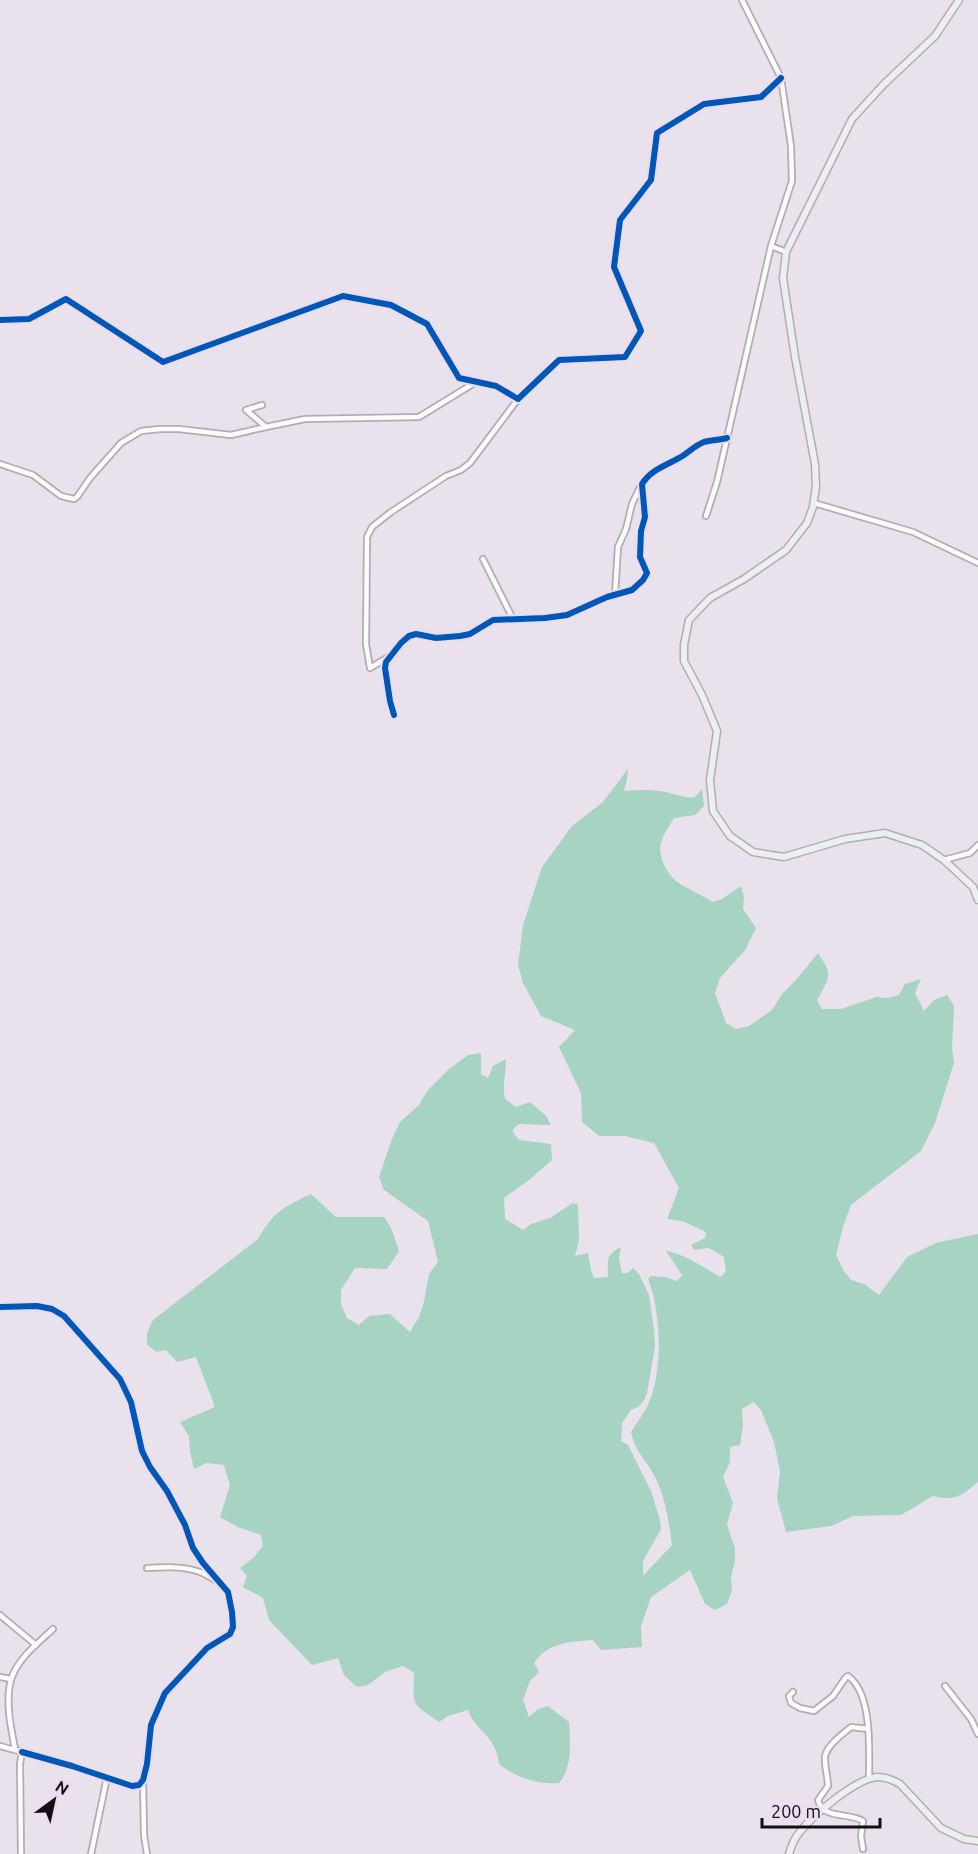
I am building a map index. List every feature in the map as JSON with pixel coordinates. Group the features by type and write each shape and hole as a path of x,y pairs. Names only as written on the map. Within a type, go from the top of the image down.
{"main road":[{"path":"959,0 935,36 884,84 852,119 786,252 783,279 815,464 816,486 813,503 807,524 786,550 744,579 710,598 689,620 684,645 684,661 717,731 710,780 713,811 730,836 753,852 784,856 844,839 885,833 922,845 944,860 973,887 978,900"},
{"path":"789,1854 797,1834 823,1808 846,1791 877,1777 893,1780 907,1791 941,1828 964,1839 978,1841"}],"street":[{"path":"706,516 717,482 771,246 792,181 791,146 781,78 742,0"},
{"path":"392,654 370,668 366,644 367,537 372,527 446,476 461,470 470,463 519,399 559,360 625,357 641,332 614,267 620,220 651,180 657,133 704,104 761,97 781,78"},
{"path":"771,246 786,252"},
{"path":"0,320 29,319 66,298 163,362 342,296 391,305 427,324 459,378 496,386 519,399"},
{"path":"0,464 33,475 61,496 74,499 121,443 141,431 179,429 231,435 305,419 418,417 476,382"},
{"path":"262,405 246,410 266,427"},
{"path":"615,595 618,547 642,484 656,469 683,456 694,447 705,442 727,438"},
{"path":"394,715 384,674 386,662 405,639 416,634 436,638 470,634 493,620 567,615 634,588 647,573 640,556 641,531 645,517 642,484"},
{"path":"813,503 913,532 978,563"},
{"path":"483,559 513,619"},
{"path":"607,597 614,585"},
{"path":"944,860 970,853 978,845"},
{"path":"0,1306 37,1306 52,1309 64,1316 120,1379 131,1402 142,1451 150,1467 167,1491 202,1563 228,1592 233,1627 230,1634 207,1648 165,1693 151,1725 143,1780 144,1835 147,1854"},
{"path":"201,1572 202,1563"},
{"path":"147,1568 173,1567 201,1572 219,1583"},
{"path":"0,1615 36,1645"},
{"path":"15,1749 9,1711 11,1679 23,1659 53,1629"},
{"path":"793,1692 789,1696 791,1703 814,1711 826,1703 846,1677 848,1676 857,1684 867,1713 869,1779"},
{"path":"0,1677 11,1679"},
{"path":"945,1686 971,1719 978,1734"},
{"path":"863,1849 861,1836 863,1821 830,1813 819,1804 818,1800 828,1786 826,1754 839,1737 851,1727 868,1729"},
{"path":"0,1746 136,1786 143,1780"},
{"path":"21,1854 20,1764 22,1752"},
{"path":"91,1854 107,1777"}],"green space":[{"path":"628,769 624,791 655,790 694,798 702,789 704,806 695,815 674,818 662,840 661,858 672,877 680,884 713,902 722,899 741,886 744,896 743,909 756,928 745,950 720,978 715,993 726,1023 736,1029 749,1026 772,1010 782,994 818,953 828,972 827,982 817,1001 822,1009 841,1009 876,997 887,998 899,995 905,984 921,979 915,993 924,1011 934,1000 947,995 954,1006 952,1048 954,1063 935,1123 921,1151 851,1205 836,1255 851,1280 864,1284 879,1295 907,1257 936,1243 978,1234 978,1482 953,1498 933,1496 901,1515 853,1516 831,1526 786,1532 777,1499 780,1471 774,1442 761,1410 754,1402 742,1409 743,1426 740,1445 730,1447 730,1462 723,1477 733,1503 727,1524 735,1549 731,1577 732,1591 727,1604 715,1610 705,1604 690,1570 651,1597 641,1626 642,1647 601,1650 593,1640 560,1644 540,1656 534,1663 539,1672 530,1681 523,1700 529,1717 538,1709 548,1706 569,1722 570,1738 569,1762 563,1777 559,1783 543,1783 519,1776 499,1764 494,1746 468,1710 448,1716 439,1722 423,1711 414,1699 414,1673 403,1666 385,1672 368,1685 357,1687 344,1675 338,1658 312,1665 269,1620 263,1598 243,1587 247,1576 240,1568 263,1546 261,1535 238,1527 220,1517 230,1485 224,1465 207,1463 194,1469 189,1436 180,1422 215,1407 196,1357 177,1362 166,1350 156,1352 147,1344 147,1333 153,1320 258,1239 274,1216 311,1194 336,1217 384,1217 391,1228 399,1251 387,1269 355,1268 341,1290 341,1304 347,1318 359,1325 369,1316 390,1314 410,1332 419,1317 424,1302 429,1274 438,1262 428,1221 384,1190 379,1177 392,1139 400,1122 419,1105 428,1090 449,1069 468,1055 481,1053 481,1074 488,1078 493,1066 506,1059 505,1099 516,1107 530,1102 546,1116 551,1125 518,1124 512,1131 519,1140 551,1144 552,1160 504,1198 505,1219 523,1230 531,1224 550,1218 573,1203 578,1205 579,1240 575,1256 588,1253 594,1278 608,1277 610,1256 621,1247 619,1259 622,1273 628,1273 633,1268 639,1274 649,1295 655,1346 647,1393 644,1400 638,1407 631,1410 622,1423 621,1441 628,1445 651,1491 660,1520 661,1529 643,1561 643,1576 672,1545 661,1492 631,1432 648,1404 654,1387 659,1356 656,1307 648,1279 650,1276 665,1277 677,1281 682,1275 666,1251 687,1258 721,1277 726,1271 724,1257 709,1248 694,1250 691,1245 705,1238 706,1232 682,1221 667,1219 679,1188 654,1143 625,1136 599,1136 582,1122 581,1093 559,1047 575,1030 541,1016 523,983 518,965 523,925 542,867 572,826 603,802"}],"cycle path":[{"path":"0,320 29,319 66,299 163,362 343,296 391,305 427,324 459,378 496,386 518,399 559,360 625,357 641,331 614,267 620,220 651,180 657,133 704,104 761,97 781,78"},
{"path":"394,715 385,668 386,662 409,636 416,634 436,638 460,636 470,634 493,620 567,615 607,597 632,590 647,573 640,557 641,531 645,517 642,484 656,470 698,445 727,438"},
{"path":"0,1307 37,1306 52,1309 64,1316 120,1379 131,1402 142,1451 150,1467 167,1491 185,1525 193,1548 228,1592 233,1627 230,1634 207,1648 165,1693 151,1725 147,1764 143,1780 139,1785 132,1786 22,1752"}]}
